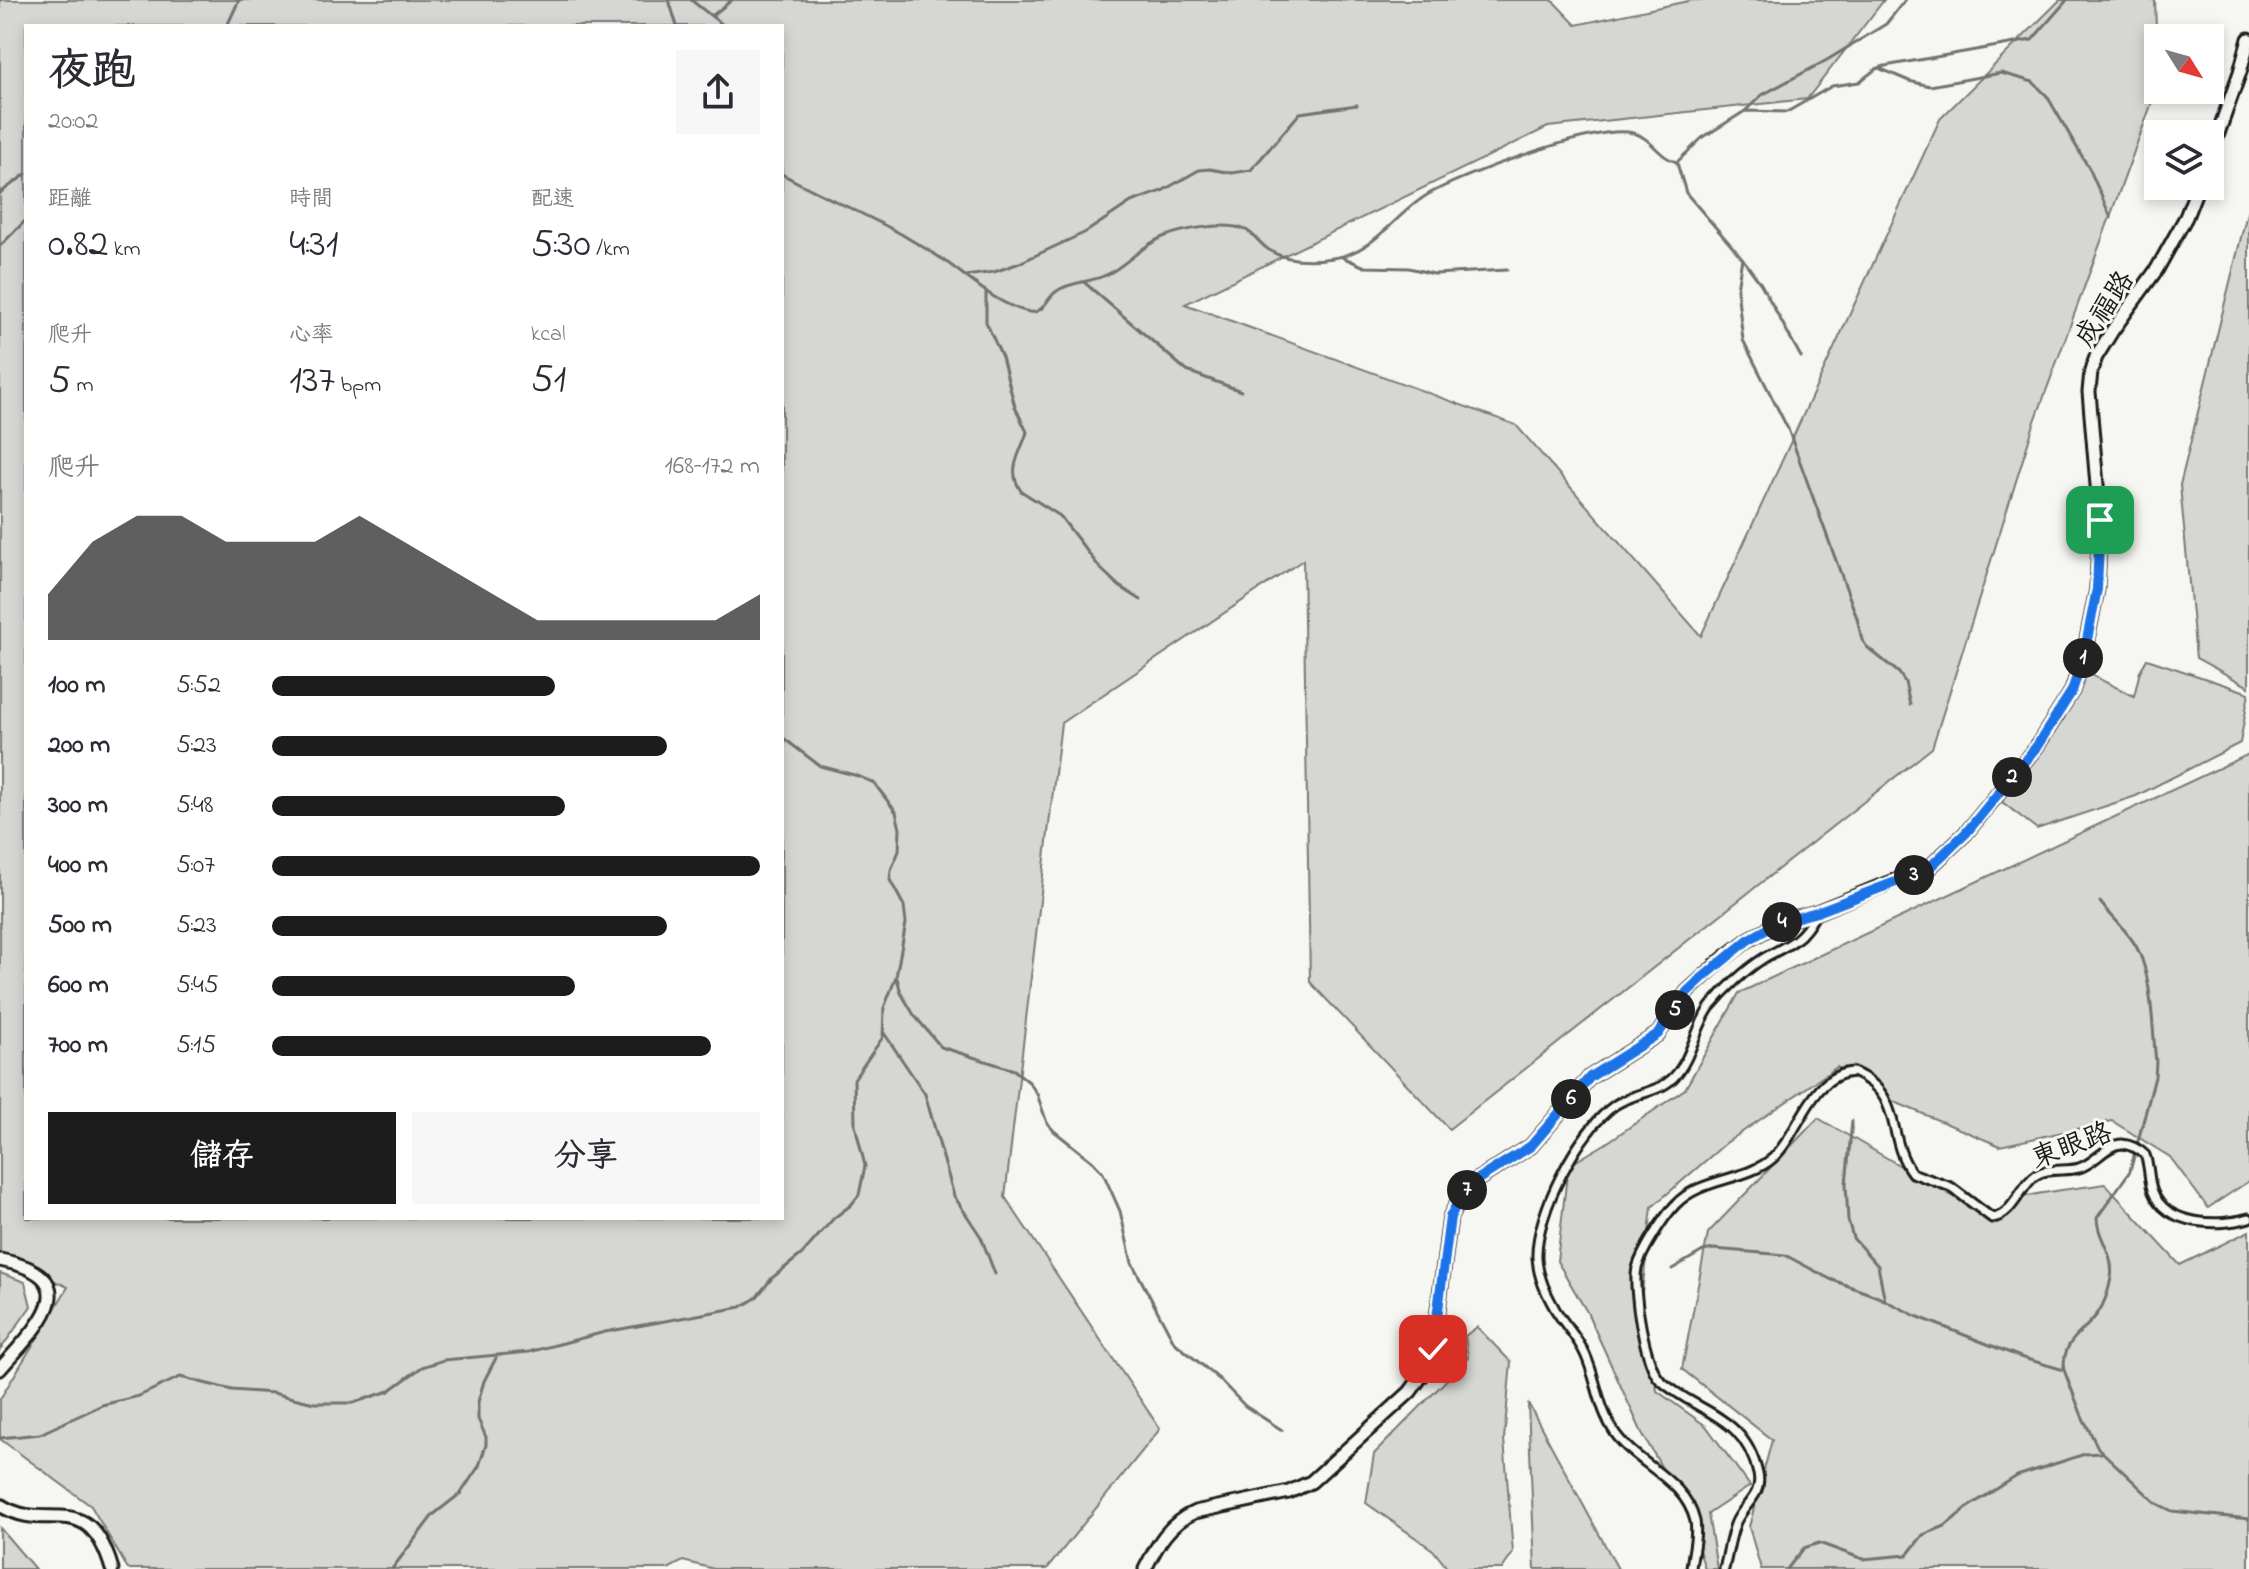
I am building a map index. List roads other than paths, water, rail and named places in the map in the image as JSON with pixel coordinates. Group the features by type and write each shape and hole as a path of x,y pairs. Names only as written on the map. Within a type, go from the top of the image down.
{"street":[{"path":"2223,120 2249,39"},
{"name":"成福路","path":"1145,1569 1163,1537 1181,1518 1233,1503 1289,1492 1311,1482 1410,1392 1426,1370 1433,1349 1450,1217 1472,1183 1531,1146 1590,1077 1658,1034 1687,992 1722,960 1769,928 1914,875 1945,854 2037,746 2072,691 2084,655 2097,589 2100,520 2089,392 2091,371 2112,331 2157,269 2193,200"},
{"path":"1691,1569 1696,1535 1692,1512 1676,1488 1628,1449 1608,1422 1596,1395 1586,1355 1544,1289 1537,1254 1541,1227 1572,1158 1604,1114 1632,1096 1665,1086 1675,1076 1712,1006 1761,960 1796,940 1817,912"},
{"name":"東眼路","path":"1724,1569 1736,1521 1756,1494 1758,1475 1752,1456 1733,1426 1678,1393 1653,1371 1640,1317 1637,1268 1663,1222 1681,1200 1696,1190 1743,1174 1771,1159 1832,1077 1853,1072 1873,1084 1889,1103 1902,1154 1912,1173 1951,1187 1992,1218 2001,1216 2036,1175 2079,1168 2112,1147 2123,1144 2145,1155 2153,1194 2175,1214 2200,1223 2249,1218"},
{"path":"0,1260 39,1273 51,1294 42,1319 0,1369"},
{"path":"0,1505 23,1516 64,1515 79,1520 93,1531 105,1547 112,1569"}],"waterway":[{"path":"228,24 239,0"},
{"path":"669,0 676,24"},
{"path":"691,0 721,24"},
{"path":"713,15 732,0"},
{"path":"1746,110 1762,95 1886,24 1905,0"},
{"path":"784,175 901,234 1006,304 1035,312 1063,288 1108,274 1155,240 1182,231 1216,226 1238,227 1284,257 1308,260 1333,258 1360,249 1415,203 1444,186 1561,143 1615,132 1633,133 1677,162 1702,138 1745,111 1787,112 1832,86 1859,82 1885,66 2032,40 2067,0"},
{"path":"1881,69 1930,86 2001,73 2033,82 2047,96 2090,170 2111,218"},
{"path":"966,276 994,272 1017,264 1086,232 1131,202 1162,191 1199,170 1232,173 1251,170 1300,113 1357,105"},
{"path":"1677,163 1686,193 1742,258 1737,289 1743,340 1788,429 1857,618 1862,640 1899,673 1905,682 1910,705"},
{"path":"0,193 24,175"},
{"path":"0,246 24,222"},
{"path":"1342,257 1365,267 1409,268 1434,274 1507,270"},
{"path":"1742,258 1761,284 1801,357"},
{"path":"1085,283 1187,371 1241,391"},
{"path":"986,291 986,322 1002,357 1015,407 1027,432 1015,468 1021,491 1060,516 1100,568 1119,586 1141,600"},
{"path":"0,1438 40,1434 102,1405 139,1396 180,1377 232,1390 273,1393 314,1403 353,1403 389,1391 422,1367 444,1360 529,1352 605,1332 741,1307 756,1298 772,1278 802,1254 859,1195 865,1166 855,1125 854,1079 883,1037 884,1008 896,977 906,923 904,906 890,880 899,851 900,829 896,812 874,783 820,766 784,739"},
{"path":"2064,1370 2066,1351 2098,1313 2108,1292 2112,1269 2097,1218 2130,1171 2155,1077 2152,1016 2144,966 2132,940 2100,902"},
{"path":"897,978 901,993 914,1015 941,1047 1014,1070 1029,1082 1037,1094 1047,1123 1103,1173 1120,1211 1132,1263 1174,1342 1219,1379 1245,1406 1282,1430"},
{"path":"884,1033 925,1094 954,1196 981,1237 995,1274"},
{"path":"1852,1121 1846,1184 1848,1220 1853,1238 1878,1266 1885,1301"},
{"path":"1672,1269 1703,1251 1714,1249 1785,1255 1830,1279 1878,1297 1916,1316 2023,1358 2064,1370 2098,1448 2156,1503 2172,1511 2249,1519"},
{"path":"392,1569 433,1515 461,1493 479,1466 486,1437 478,1419 478,1402 496,1358"},
{"path":"1787,1569 1804,1548 1819,1543 1863,1559 1907,1555 1923,1535 1945,1526 1968,1507 2017,1476 2085,1454 2101,1453"}]}
